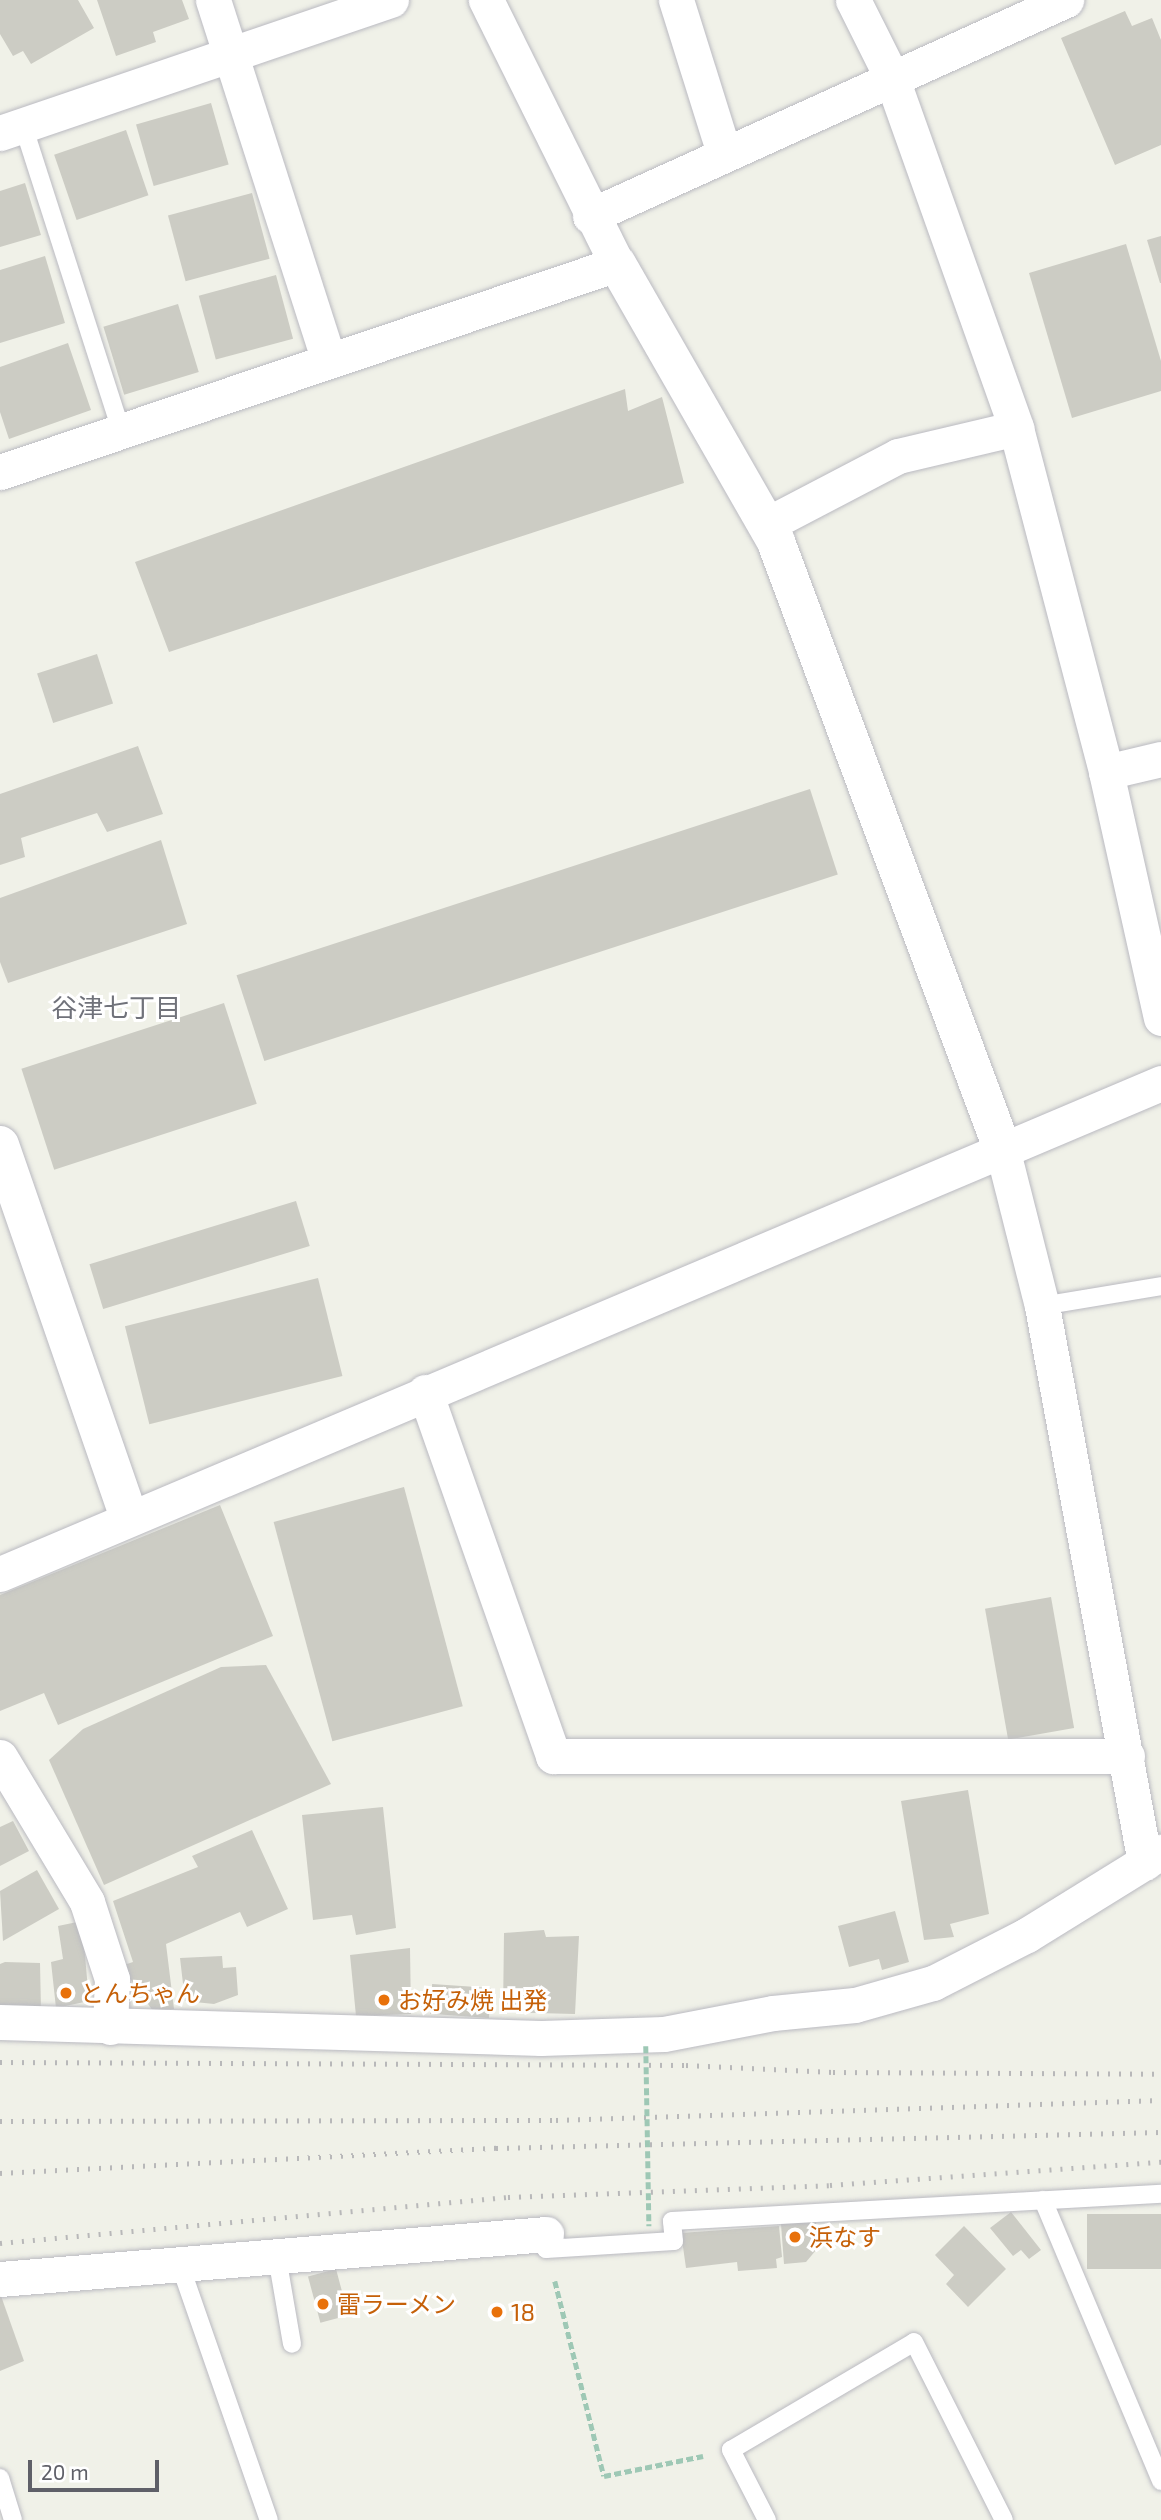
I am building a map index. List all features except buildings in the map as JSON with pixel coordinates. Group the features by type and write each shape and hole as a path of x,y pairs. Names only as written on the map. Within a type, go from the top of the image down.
{"street":[{"path":"213,0 330,361"},
{"path":"11,129 391,0"},
{"path":"0,2022 541,2038 664,2034 774,2013 855,2005 933,1983 1027,1935 1153,1857 1127,1756 1042,1306 1002,1148 766,525 590,215 486,0"},
{"path":"676,0 724,153"},
{"path":"853,0 891,76 1016,428 1107,772 1161,1018"},
{"path":"590,215 891,76 1066,0"},
{"path":"0,472 617,264"},
{"path":"766,525 898,456 1016,428"},
{"path":"1107,772 1161,759"},
{"path":"0,1574 129,1517 1161,1083"},
{"path":"0,1145 129,1517"},
{"path":"425,1392 553,1756 1127,1756"},
{"path":"0,1757 87,1902 112,1979 110,2027"},
{"path":"0,2279 277,2257 546,2241"}],"lane":[{"path":"11,129 121,431"},
{"path":"1042,1306 1161,1286"},
{"path":"546,2241 674,2241 671,2221 1161,2194"},
{"path":"1043,2200 1161,2481"},
{"path":"277,2257 292,2344"},
{"path":"180,2265 269,2520"},
{"path":"768,2520 731,2450 914,2342 1004,2520"},
{"path":"0,2478 13,2520"}],"path":[{"path":"646,2046 649,2226"},
{"path":"546,2241 604,2476 731,2450"}],"railway":[{"path":"0,2062 686,2065 833,2072 1161,2074"},
{"path":"0,2121 556,2120 1161,2100"},
{"path":"0,2173 496,2148 1161,2132"},
{"path":"0,2243 508,2197 830,2185 1161,2162"}],"place":[{"name":"とんちゃん","path":"66,1993"},
{"name":"お好み焼 出発","path":"384,2000"},
{"name":"浜なす","path":"795,2237"},
{"name":"雷ラーメン","path":"323,2304"},
{"name":"18","path":"497,2312"}],"district":[{"name":"谷津七丁目","path":"116,1007"}]}
